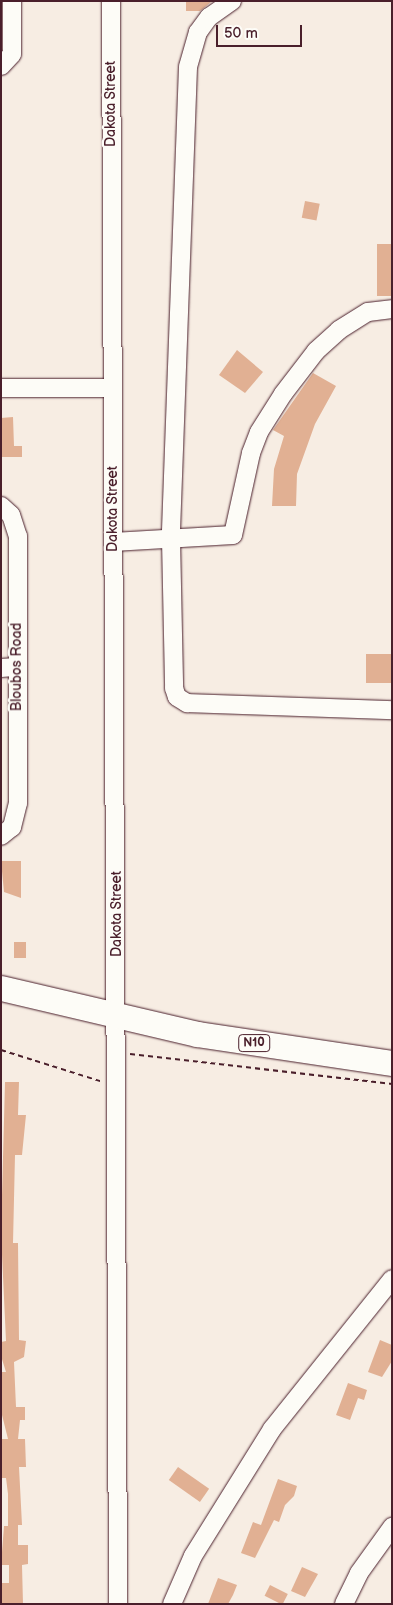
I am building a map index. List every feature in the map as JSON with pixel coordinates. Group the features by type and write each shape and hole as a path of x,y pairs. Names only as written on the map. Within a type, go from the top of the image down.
{"highway":[{"name":"N10","path":"1,988 117,1017 197,1034 392,1063"}],"street":[{"path":"4,64 12,49 12,1"},
{"name":"Dakota Street","path":"111,1 117,1017 118,1604"},
{"path":"232,1 214,13 198,32 188,67 171,539 172,677 179,700 187,704 392,710"},
{"path":"113,542 232,535 254,446 288,387 339,330 368,312 392,309"},
{"path":"1,388 112,388"},
{"name":"Bloubos Road","path":"4,508 18,536 9,667 18,803 6,831"},
{"path":"172,1604 193,1556 272,1428 392,1279"},
{"path":"344,1604 359,1573 392,1527"}],"path":[{"path":"1,1050 66,1068 117,1088"},
{"path":"117,1052 392,1084"}],"building":[{"path":"186,1 211,2 200,11 186,11"},
{"path":"305,201 320,204 316,221 302,218"},
{"path":"377,244 392,244 392,296 377,296"},
{"path":"237,350 263,372 245,393 219,375"},
{"path":"313,373 336,386 315,424 297,474 296,506 272,506 274,469 284,436 273,430"},
{"path":"13,417 14,446 22,446 22,457 1,457 1,418"},
{"path":"366,654 392,654 392,683 366,683"},
{"path":"1,861 21,861 21,898 4,892"},
{"path":"14,942 26,942 26,958 14,958"},
{"path":"5,1082 19,1082 18,1115 26,1115 22,1155 15,1155 13,1243 18,1243 19,1340 26,1341 24,1357 14,1362 16,1407 25,1407 25,1420 20,1420 18,1439 25,1439 26,1467 19,1467 22,1525 18,1525 18,1545 28,1545 28,1564 22,1565 23,1604 1,1604 1,1583 9,1583 9,1565 1,1565 4,1526 8,1526 6,1478 1,1478 1,1439 8,1439 1,1411 1,1372 6,1372 1,1356 1,1342 6,1341 1,1233"},
{"path":"380,1340 392,1345 392,1361 382,1377 368,1372"},
{"path":"348,1383 367,1390 364,1400 358,1398 350,1420 336,1415"},
{"path":"178,1467 209,1489 200,1502 169,1480"},
{"path":"278,1479 297,1486 294,1496 285,1505 279,1522 274,1520 255,1558 241,1553 253,1522 261,1525"},
{"path":"302,1567 318,1574 305,1597 291,1591"},
{"path":"218,1578 237,1585 228,1604 208,1604"},
{"path":"270,1585 288,1594 283,1604 265,1596"}]}
